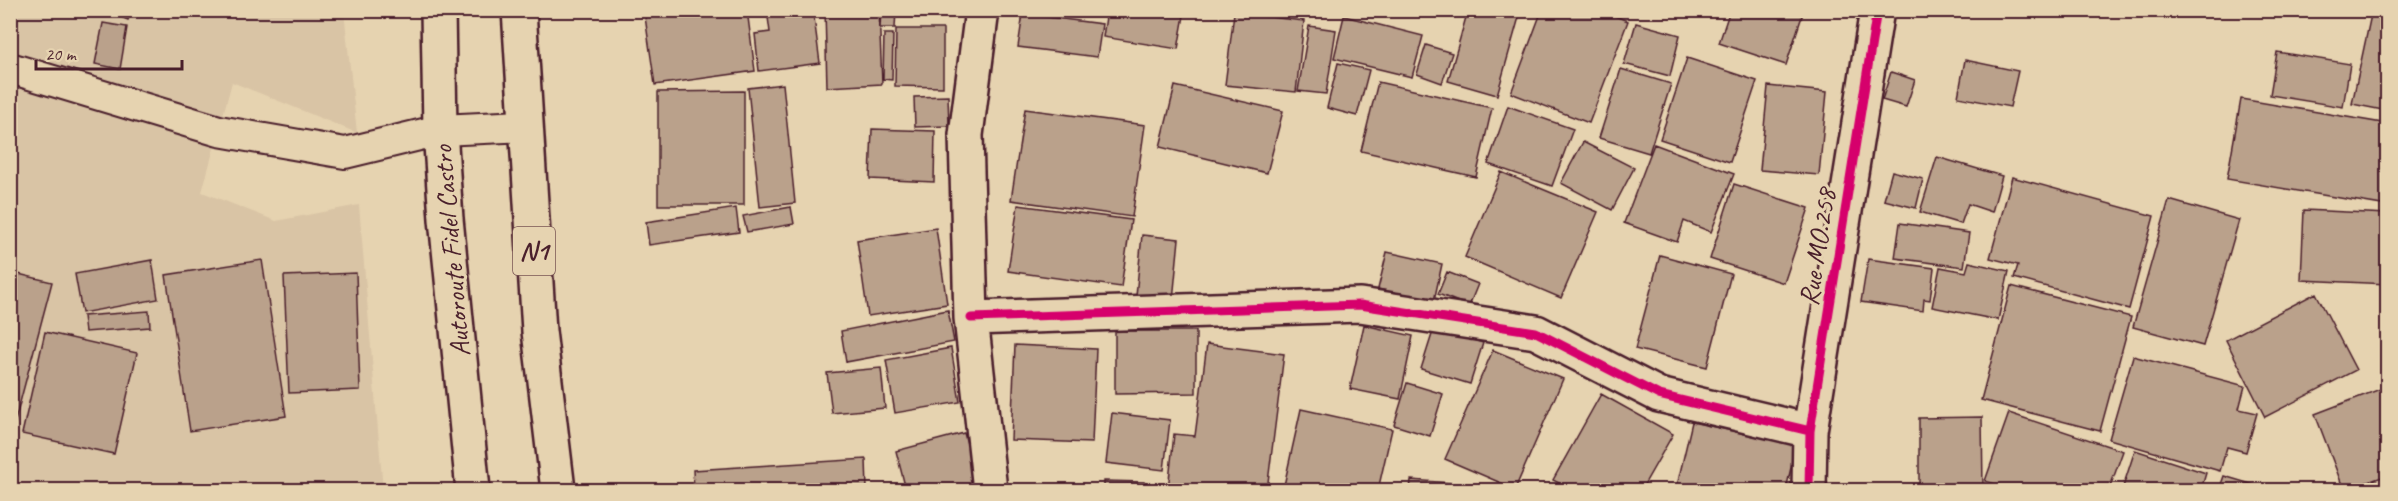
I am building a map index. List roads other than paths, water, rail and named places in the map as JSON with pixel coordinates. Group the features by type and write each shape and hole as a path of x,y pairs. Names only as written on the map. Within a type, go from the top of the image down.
{"main road":[{"name":"Autoroute Fidel Castro","path":"438,10 440,130 446,219 473,490"},
{"name":"N1","path":"519,10 539,331 558,490"},
{"path":"982,10 966,135 970,318 990,490"},
{"name":"Rue MO.258","path":"1809,490 1810,431 1877,10"},
{"path":"970,318 1360,305 1536,332 1659,394 1810,431"}],"lane":[{"path":"10,68 219,131 345,153 440,130 525,126"}]}
